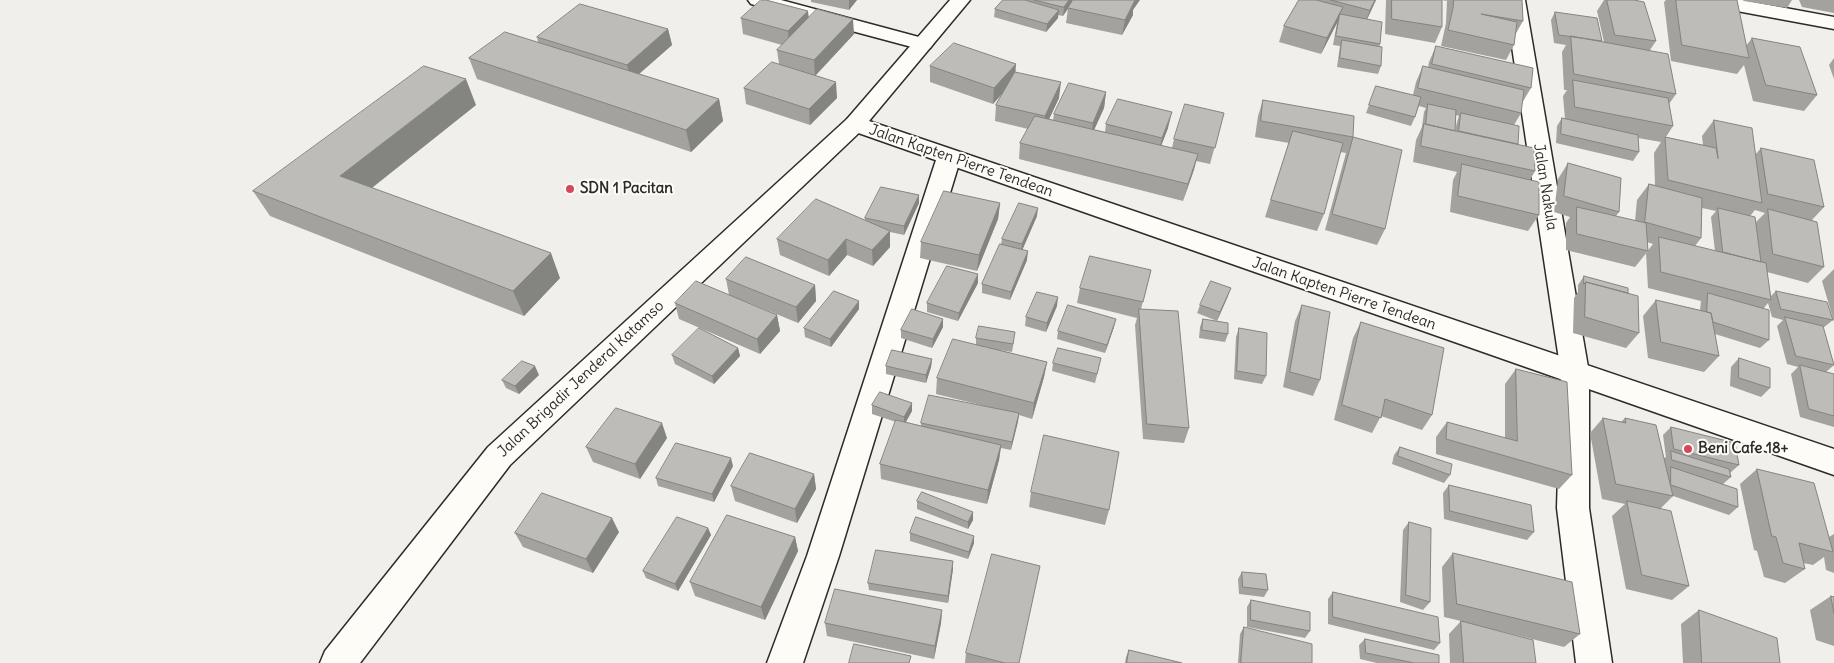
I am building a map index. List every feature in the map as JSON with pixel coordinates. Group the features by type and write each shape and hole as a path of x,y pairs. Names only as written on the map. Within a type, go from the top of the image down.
{"street":[{"path":"758,0 923,44"},
{"name":"Jalan Brigadir Jenderal Katamso","path":"339,663 498,456 855,124 960,0"},
{"name":"Jalan Nakula","path":"1515,0 1575,373 1573,508 1594,663"},
{"path":"1710,0 1834,23"},
{"name":"Jalan Kapten Pierre Tendean","path":"855,124 1834,462"},
{"path":"785,663 823,556 948,157"}],"building":[{"path":"761,0 808,11 788,31 741,18"},
{"path":"1003,0 1025,0 1059,10 1047,24 995,9"},
{"path":"1034,0 1069,0 1064,7"},
{"path":"1073,0 1135,0 1125,20 1068,8"},
{"path":"1299,0 1316,0 1343,7 1327,38 1284,26"},
{"path":"1331,0 1375,0 1370,10"},
{"path":"1392,0 1442,0 1442,27 1392,19"},
{"path":"1454,0 1522,0 1523,21 1481,14 1517,22 1514,45 1448,30"},
{"path":"1607,0 1644,2 1656,41 1615,35"},
{"path":"1676,0 1737,0 1749,58 1682,45"},
{"path":"580,4 668,29 627,65 537,37"},
{"path":"817,9 853,19 814,60 777,50"},
{"path":"1555,12 1597,18 1602,41 1559,35"},
{"path":"1340,14 1382,22 1380,44 1336,36"},
{"path":"505,32 719,99 686,130 469,58"},
{"path":"1571,36 1668,54 1676,94 1574,74"},
{"path":"1752,38 1800,47 1817,95 1766,85"},
{"path":"1342,40 1382,47 1381,66 1340,58"},
{"path":"954,43 1016,64 994,88 930,66"},
{"path":"1436,46 1533,68 1531,88 1432,64"},
{"path":"772,62 836,82 809,109 744,88"},
{"path":"424,66 466,79 340,176 551,253 513,291 253,191"},
{"path":"1423,66 1524,90 1521,113 1418,88"},
{"path":"1015,72 1061,82 1045,116 996,105"},
{"path":"1573,80 1668,98 1673,126 1575,107"},
{"path":"1069,83 1106,92 1093,123 1054,114"},
{"path":"1376,86 1421,97 1415,117 1369,105"},
{"path":"1118,99 1172,112 1162,138 1106,124"},
{"path":"1263,100 1354,116 1353,137 1261,121"},
{"path":"1185,104 1224,113 1215,148 1174,139"},
{"path":"1428,104 1456,110 1455,131 1426,124"},
{"path":"1461,113 1519,126 1518,144 1459,131"},
{"path":"1035,116 1198,154 1188,184 1020,143"},
{"path":"1562,118 1638,135 1639,152 1561,134"},
{"path":"1714,120 1752,128 1762,203 1668,180 1665,137 1716,148 1718,158"},
{"path":"1424,124 1534,148 1535,171 1421,146"},
{"path":"1293,131 1343,143 1324,214 1271,200"},
{"path":"1353,137 1402,150 1385,229 1332,214"},
{"path":"1761,148 1814,160 1824,207 1768,194"},
{"path":"1568,163 1621,178 1619,212 1564,196"},
{"path":"1462,164 1539,182 1539,215 1458,196"},
{"path":"1649,184 1702,198 1701,238 1645,222"},
{"path":"881,187 919,195 904,226 865,218"},
{"path":"944,191 1000,203 979,255 921,242"},
{"path":"816,199 890,231 872,250 846,239 828,260 777,239"},
{"path":"1019,203 1038,208 1022,244 1002,239"},
{"path":"1577,207 1646,223 1648,251 1577,234"},
{"path":"1718,208 1755,217 1761,262 1723,252"},
{"path":"1768,209 1817,222 1824,267 1773,254"},
{"path":"1659,237 1766,263 1771,300 1661,272"},
{"path":"1000,244 1028,251 1011,292 982,284"},
{"path":"1090,256 1151,270 1143,302 1080,288"},
{"path":"746,257 815,285 796,307 726,279"},
{"path":"947,266 978,274 959,313 927,303"},
{"path":"1584,276 1628,288 1628,293 1586,282 1584,284"},
{"path":"696,281 777,315 757,339 675,303"},
{"path":"1211,281 1231,288 1220,312 1200,305"},
{"path":"1586,282 1638,296 1639,333 1585,317"},
{"path":"834,291 859,301 830,339 804,328"},
{"path":"1776,291 1827,302 1833,320 1781,309"},
{"path":"1037,292 1058,297 1047,323 1026,317"},
{"path":"1708,293 1769,310 1769,340 1713,322 1711,313 1707,312"},
{"path":"1656,300 1711,313 1719,356 1661,342"},
{"path":"1068,305 1116,319 1107,345 1058,331"},
{"path":"1302,305 1330,312 1320,380 1290,372"},
{"path":"912,309 943,319 933,339 901,330"},
{"path":"1139,309 1178,311 1189,428 1147,424"},
{"path":"1785,317 1823,326 1834,365 1796,356"},
{"path":"1203,319 1228,323 1228,334 1202,330"},
{"path":"1361,322 1444,348 1432,415 1385,399 1381,418 1342,405"},
{"path":"979,326 1015,332 1013,344 976,338"},
{"path":"699,328 738,348 712,376 672,355"},
{"path":"1239,328 1267,333 1266,376 1237,371"},
{"path":"953,339 1047,362 1034,403 937,378"},
{"path":"1058,348 1101,358 1097,374 1053,363"},
{"path":"892,350 932,359 926,375 886,366"},
{"path":"1739,358 1770,368 1770,388 1739,378"},
{"path":"522,361 535,366 515,386 502,380"},
{"path":"1800,365 1834,374 1834,416 1809,409"},
{"path":"1516,369 1567,382 1572,475 1446,439 1447,422 1517,441"},
{"path":"880,392 912,403 904,417 872,405"},
{"path":"929,395 1019,413 1012,442 921,423"},
{"path":"616,408 662,423 635,464 586,447"},
{"path":"1603,418 1626,423 1625,418 1656,425 1673,496 1616,484"},
{"path":"896,420 1001,445 988,490 880,464"},
{"path":"1671,427 1735,443 1739,465 1674,449"},
{"path":"1044,435 1119,452 1109,510 1031,492"},
{"path":"676,443 731,458 712,494 656,478"},
{"path":"1400,447 1452,464 1450,475 1398,456"},
{"path":"1671,451 1729,469 1731,477 1672,460"},
{"path":"750,453 814,474 795,509 731,486"},
{"path":"1671,467 1737,489 1738,507 1671,485"},
{"path":"1757,469 1814,483 1833,552 1799,543 1805,569 1783,563 1776,537 1772,536"},
{"path":"1449,485 1531,505 1534,532 1450,511"},
{"path":"922,492 973,512 968,522 917,501"},
{"path":"542,493 612,518 586,559 515,533"},
{"path":"1627,501 1671,511 1689,586 1642,575"},
{"path":"727,515 795,537 761,607 690,582"},
{"path":"677,517 708,528 675,584 643,571"},
{"path":"916,517 974,536 969,552 910,533"},
{"path":"1409,522 1431,528 1430,602 1406,595"},
{"path":"876,550 953,561 948,596 868,583"},
{"path":"1453,553 1572,582 1580,634 1457,604"},
{"path":"992,554 1040,566 1019,663 1005,663 966,653"},
{"path":"1242,572 1266,574 1268,590 1243,587"},
{"path":"835,589 942,610 935,646 825,623"},
{"path":"1333,592 1438,617 1440,643 1333,617"},
{"path":"1831,596 1834,597 1834,613"},
{"path":"1251,600 1310,612 1310,631 1251,620"},
{"path":"1699,610 1777,638 1780,663 1702,663"},
{"path":"1461,621 1533,640 1536,663 1464,663"},
{"path":"1244,627 1312,644 1312,663 1241,663"},
{"path":"1365,639 1439,655 1439,663 1414,663 1366,653"},
{"path":"854,644 911,656 909,663 849,663"},
{"path":"1129,650 1182,663 1127,663"}],"place":[{"name":"SDN 1 Pacitan","path":"570,189"},
{"name":"Beni Cafe 18+","path":"1688,449"}]}
